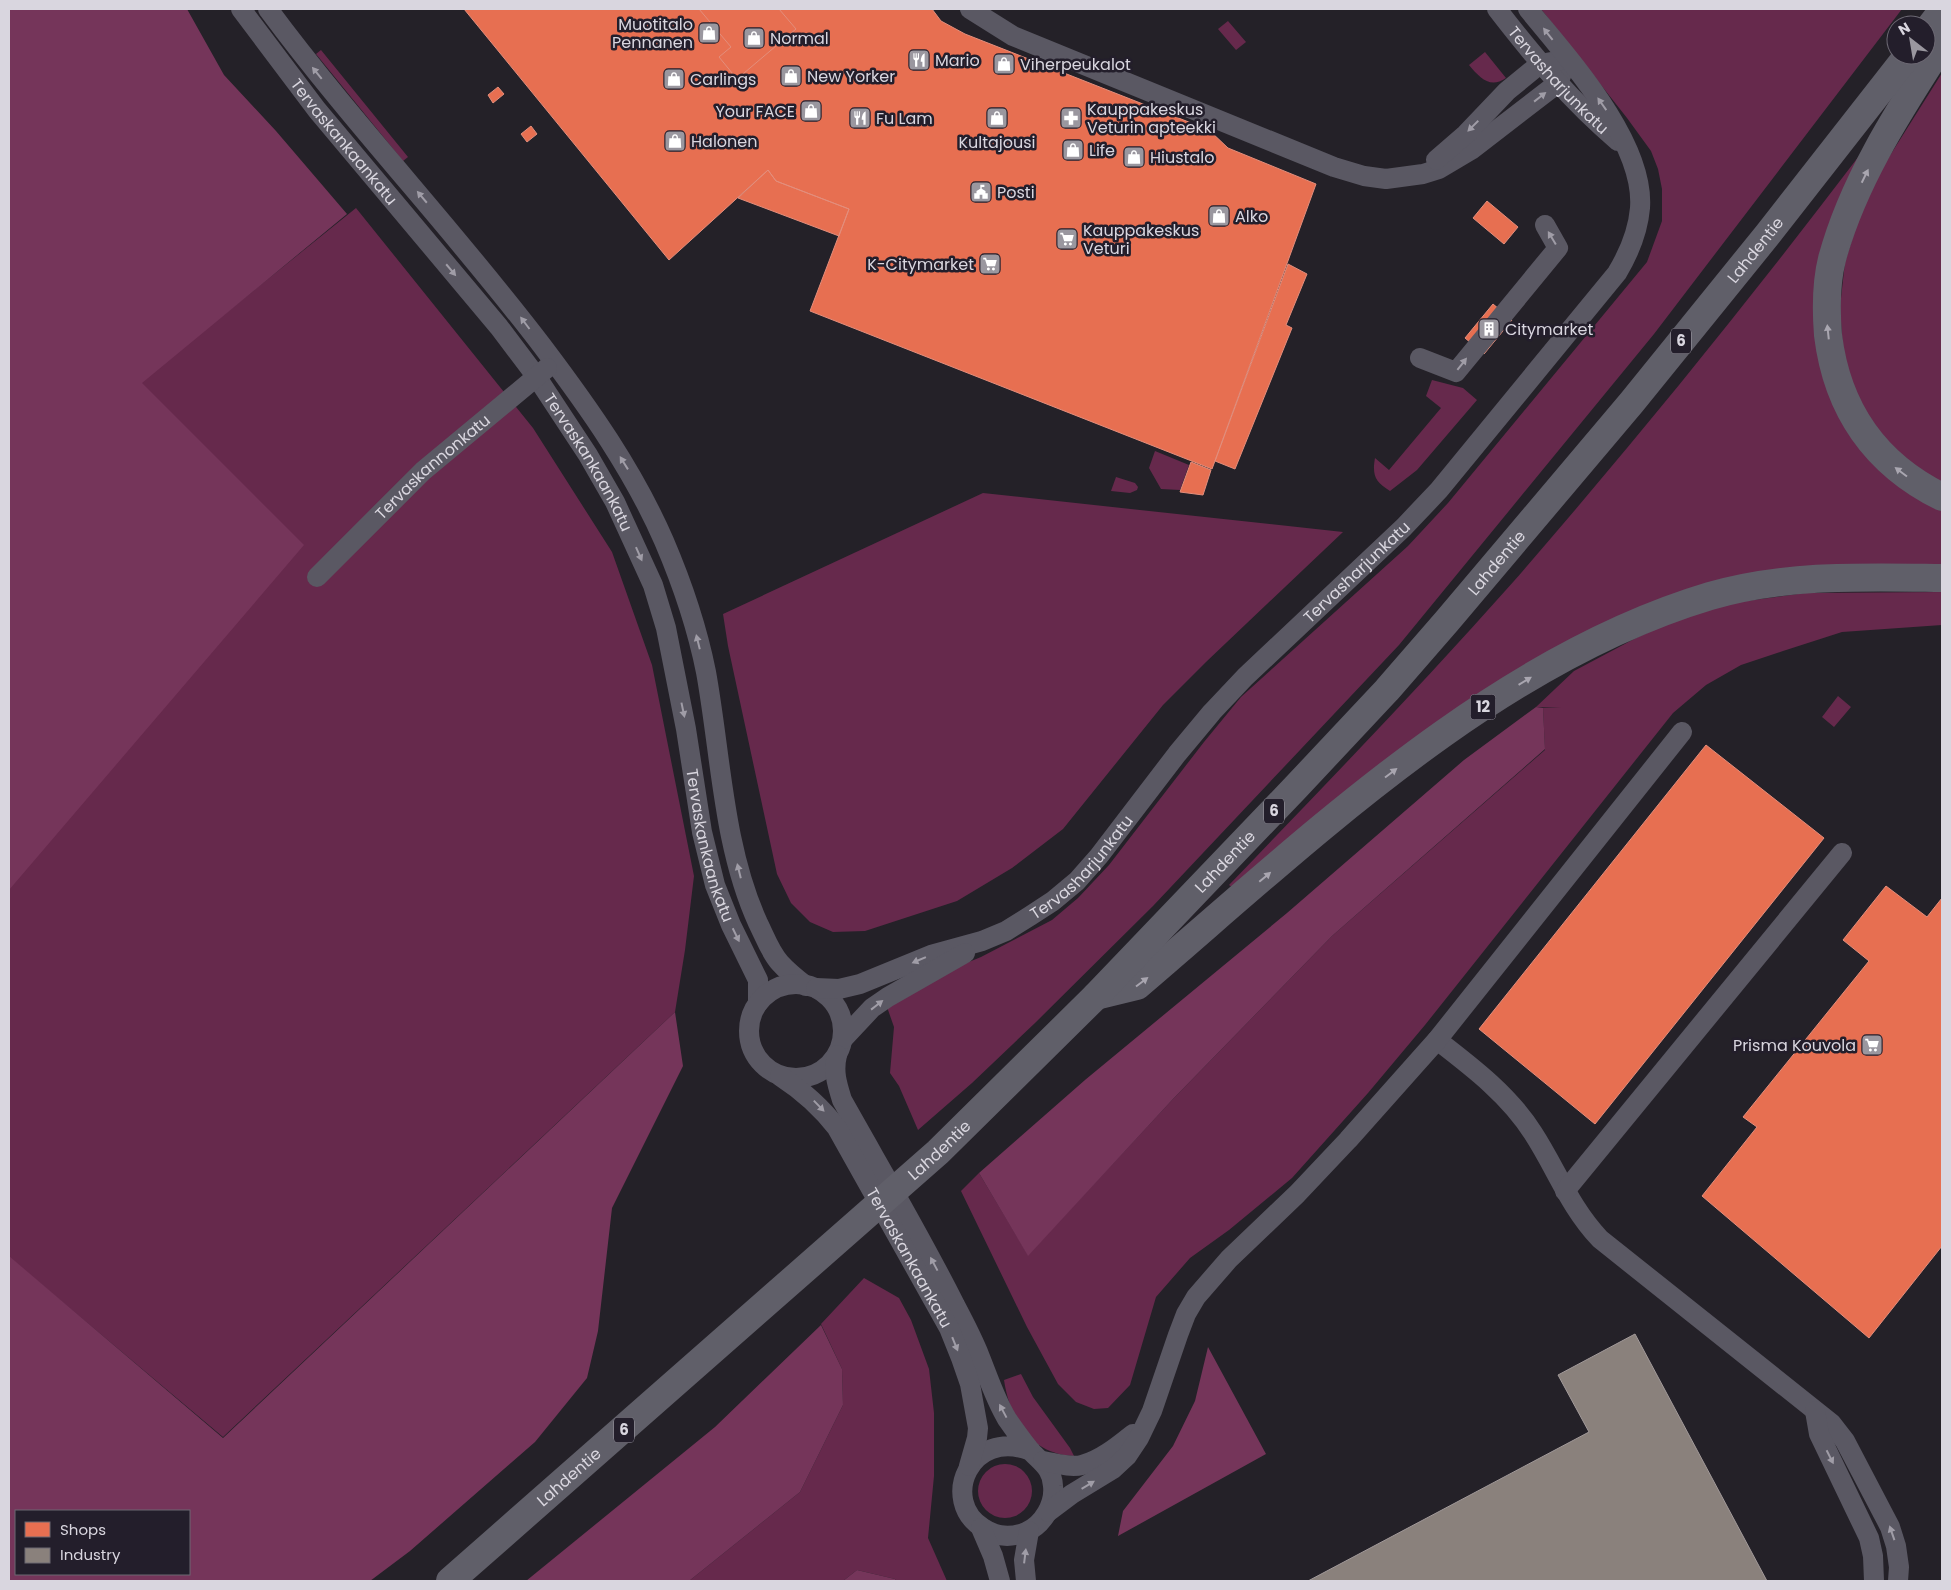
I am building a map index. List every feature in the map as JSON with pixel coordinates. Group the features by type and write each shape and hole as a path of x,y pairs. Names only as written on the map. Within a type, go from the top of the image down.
{"highway":[{"path":"1942,44 1887,131 1848,214 1832,261 1827,304 1827,324 1833,364 1844,397 1853,415 1879,452 1897,469 1942,497"},
{"name":"Lahdentie","path":"450,1581 938,1152 1096,996 1296,787 1447,622 1632,402 1768,234 1900,65"},
{"name":"12","path":"1096,996 1137,986 1359,797 1470,714 1584,647 1641,620 1711,596 1744,589 1787,582 1832,578 1942,578"}],"street":[{"name":"Tervaskankaankatu","path":"241,9 317,110 499,327 536,376 588,455 615,502 653,585 666,628 686,729 702,832 715,884 731,925 758,980 758,1003"},
{"name":"Tervaskankaankatu","path":"268,9 329,87 496,286 554,362 614,447 632,477 664,542 691,613 705,667 732,842 740,878 768,945 779,963 811,987"},
{"path":"970,9 1013,36 1334,166 1364,176 1386,179 1423,174 1451,163 1503,126 1558,83 1568,59"},
{"name":"Tervasharjunkatu","path":"1497,9 1540,64 1584,110 1626,147"},
{"name":"Tervasharjunkatu","path":"811,987 839,989 860,984 931,955 982,941 1006,931 1030,916 1053,901 1077,881 1099,856 1177,754 1212,712 1245,677 1404,527 1439,490 1611,280 1626,259 1633,242 1640,208 1636,172 1626,147 1602,103 1528,9"},
{"path":"1404,176 1436,160 1466,134 1507,91 1540,64 1568,59"},
{"path":"1420,358 1456,372 1558,248 1544,224"},
{"name":"Tervaskannonkatu","path":"317,577 423,471 554,362"},
{"path":"1048,1512 1072,1494 1113,1469 1120,1462 1139,1438 1152,1411 1186,1314 1196,1297 1229,1259 1297,1194 1348,1140 1437,1040 1682,732"},
{"path":"1566,1191 1842,853"},
{"name":"Tervasharjunkatu","path":"840,1047 872,1008 960,957 982,941"},
{"path":"795,983 811,987 826,994 837,1006 843,1022 840,1047 826,1068 812,1076 796,1079 780,1076 766,1068 755,1056 749,1040 748,1025 758,1003 764,996 778,987 795,983"},
{"path":"1437,1040 1469,1065 1510,1104 1533,1133 1584,1222 1600,1239 1831,1422 1846,1441 1890,1527 1896,1546 1899,1567 1898,1581"},
{"name":"Tervaskankaankatu","path":"840,1047 835,1066 835,1077 842,1100 951,1297 1007,1418 1037,1456"},
{"name":"Tervaskankaankatu","path":"780,1076 802,1090 837,1128 949,1328 970,1384 978,1428 968,1468"},
{"path":"1000,1581 993,1556 981,1528 965,1506 963,1487 968,1468 976,1458 996,1446 1008,1445 1020,1446 1037,1456 1068,1466 1082,1465 1099,1458 1134,1434 1152,1411"},
{"path":"1815,1411 1819,1434 1869,1538 1873,1556 1874,1581"},
{"path":"981,1528 1005,1536 1017,1535 1029,1531 1040,1523 1048,1512 1053,1500 1054,1486 1050,1473 1037,1456"},
{"path":"1026,1581 1024,1560 1029,1531"}],"shaded area":[{"path":"9,9 187,9 224,75 276,131 347,214 142,383 304,545 9,890"},
{"path":"1541,9 1902,9 1897,15 1886,15 1886,30 1654,334 1399,645 1153,906 1035,1023 972,1083 918,1130 899,1086 890,1073 894,1027 887,1007 932,977 981,957 1052,920 1078,898 1109,865 1241,697 1408,546 1448,503 1647,262 1662,221 1662,189 1658,169 1651,151"},
{"path":"1228,21 1246,42 1236,50 1218,29"},
{"path":"321,50 408,157 403,161 316,54"},
{"path":"1485,52 1506,78 1490,82 1481,78 1469,65"},
{"path":"1942,73 1942,482 1924,473 1894,450 1868,419 1844,365 1840,307 1845,262 1862,208 1884,165"},
{"path":"1859,156 1819,358 1942,509 1942,569 1656,602 1233,888 1229,885 1409,697 1514,581 1690,371"},
{"path":"356,208 533,428 612,552 652,665 694,876 675,1012 223,1437 9,1257 9,887 138,384"},
{"path":"1432,380 1463,388 1477,400 1417,470 1390,491 1378,481 1374,474 1375,458 1389,470 1441,408 1426,396"},
{"path":"1155,451 1189,465 1180,490 1161,489 1149,468"},
{"path":"1116,477 1135,483 1138,487 1137,490 1130,493 1111,491"},
{"path":"983,493 1343,532 1163,705 1063,829 1012,868 957,901 865,931 833,932 810,922 791,903 777,874 728,646 723,614"},
{"path":"1942,592 1942,625 1842,632 1783,651 1741,665 1706,685 1673,713 1425,1025 1368,1093 1292,1178 1229,1230 1190,1258 1156,1297 1130,1385 1108,1408 1094,1409 1076,1402 1058,1384 1027,1327 961,1191 979,1173 1028,1255 1173,1099 1332,936 1545,750 1543,708 1561,708 1536,707 1574,671 1636,638 1677,619 1731,603 1805,593"},
{"path":"1838,696 1851,707 1834,727 1822,717"},
{"path":"1536,707 1543,708 1545,749 1332,936 1173,1099 1028,1256 979,1173 1085,1080 1287,913 1464,760"},
{"path":"675,1012 683,1066 612,1208 598,1331 587,1378 535,1442 410,1551 370,1581 9,1581 9,1256 223,1438"},
{"path":"864,1278 899,1298 911,1320 929,1369 934,1413 934,1476 928,1538 947,1581 896,1581 895,1579 857,1570 843,1581 689,1581 800,1492 843,1405 842,1369 821,1324"},
{"path":"821,1325 842,1369 843,1405 800,1492 689,1581 526,1581 715,1427"},
{"path":"1208,1347 1266,1454 1118,1536 1123,1511 1173,1446 1195,1401"},
{"path":"1021,1374 1033,1397 1074,1456 1059,1454 1045,1449 1025,1432 1017,1421 1011,1408 1004,1380"},
{"path":"1005,1464 1015,1466 1024,1472 1030,1481 1032,1491 1030,1501 1024,1510 1015,1516 1005,1518 995,1516 986,1510 980,1501 978,1491 980,1481 986,1472 995,1466"},
{"path":"857,1570 895,1579 896,1581 843,1581"}],"building: Shops":[{"name":"Kauppakeskus Veturi","path":"464,9 932,9 941,21 965,34 1209,130 1228,148 1316,184 1212,469 810,311 849,209 776,181 768,170 669,260"},
{"name":"Normal","path":"699,9 779,9 796,29 737,79 719,57 731,47"},
{"path":"498,87 504,94 493,103 488,95"},
{"path":"531,126 537,134 527,142 521,134"},
{"path":"768,170 776,181 849,209 839,236 738,198"},
{"path":"1487,201 1518,227 1504,244 1473,218"},
{"path":"1288,264 1307,274 1286,325 1292,328 1235,469 1215,461"},
{"name":"Citymarket","path":"1493,304 1512,320 1484,354 1465,338"},
{"path":"1191,462 1211,470 1203,495 1180,492"},
{"path":"1706,745 1824,838 1595,1124 1479,1029"},
{"name":"Prisma Kouvola","path":"1886,886 1927,917 1942,898 1942,1246 1869,1338 1702,1196 1757,1127 1743,1117 1869,961 1843,940"}],"building: Industry":[{"path":"1635,1334 1767,1581 1308,1581 1589,1432 1558,1375"}],"place":[{"name":"Muotitalo Pennanen","path":"709,33"},
{"name":"Normal","path":"754,38"},
{"name":"Mario","path":"919,60"},
{"name":"Viherpeukalot","path":"1004,64"},
{"name":"New Yorker","path":"791,76"},
{"name":"Carlings","path":"674,79"},
{"name":"Your FACE","path":"811,111"},
{"name":"Fu Lam","path":"860,118"},
{"name":"Kultajousi","path":"997,118"},
{"name":"Kauppakeskus Veturin apteekki","path":"1071,118"},
{"name":"Halonen","path":"675,141"},
{"name":"Life","path":"1073,150"},
{"name":"Hiustalo","path":"1134,157"},
{"name":"Posti","path":"981,192"},
{"name":"Alko","path":"1219,216"},
{"name":"Kauppakeskus Veturi","path":"1067,239"},
{"name":"K-Citymarket","path":"990,264"},
{"name":"Citymarket","path":"1489,329"},
{"name":"Prisma Kouvola","path":"1872,1045"}]}
